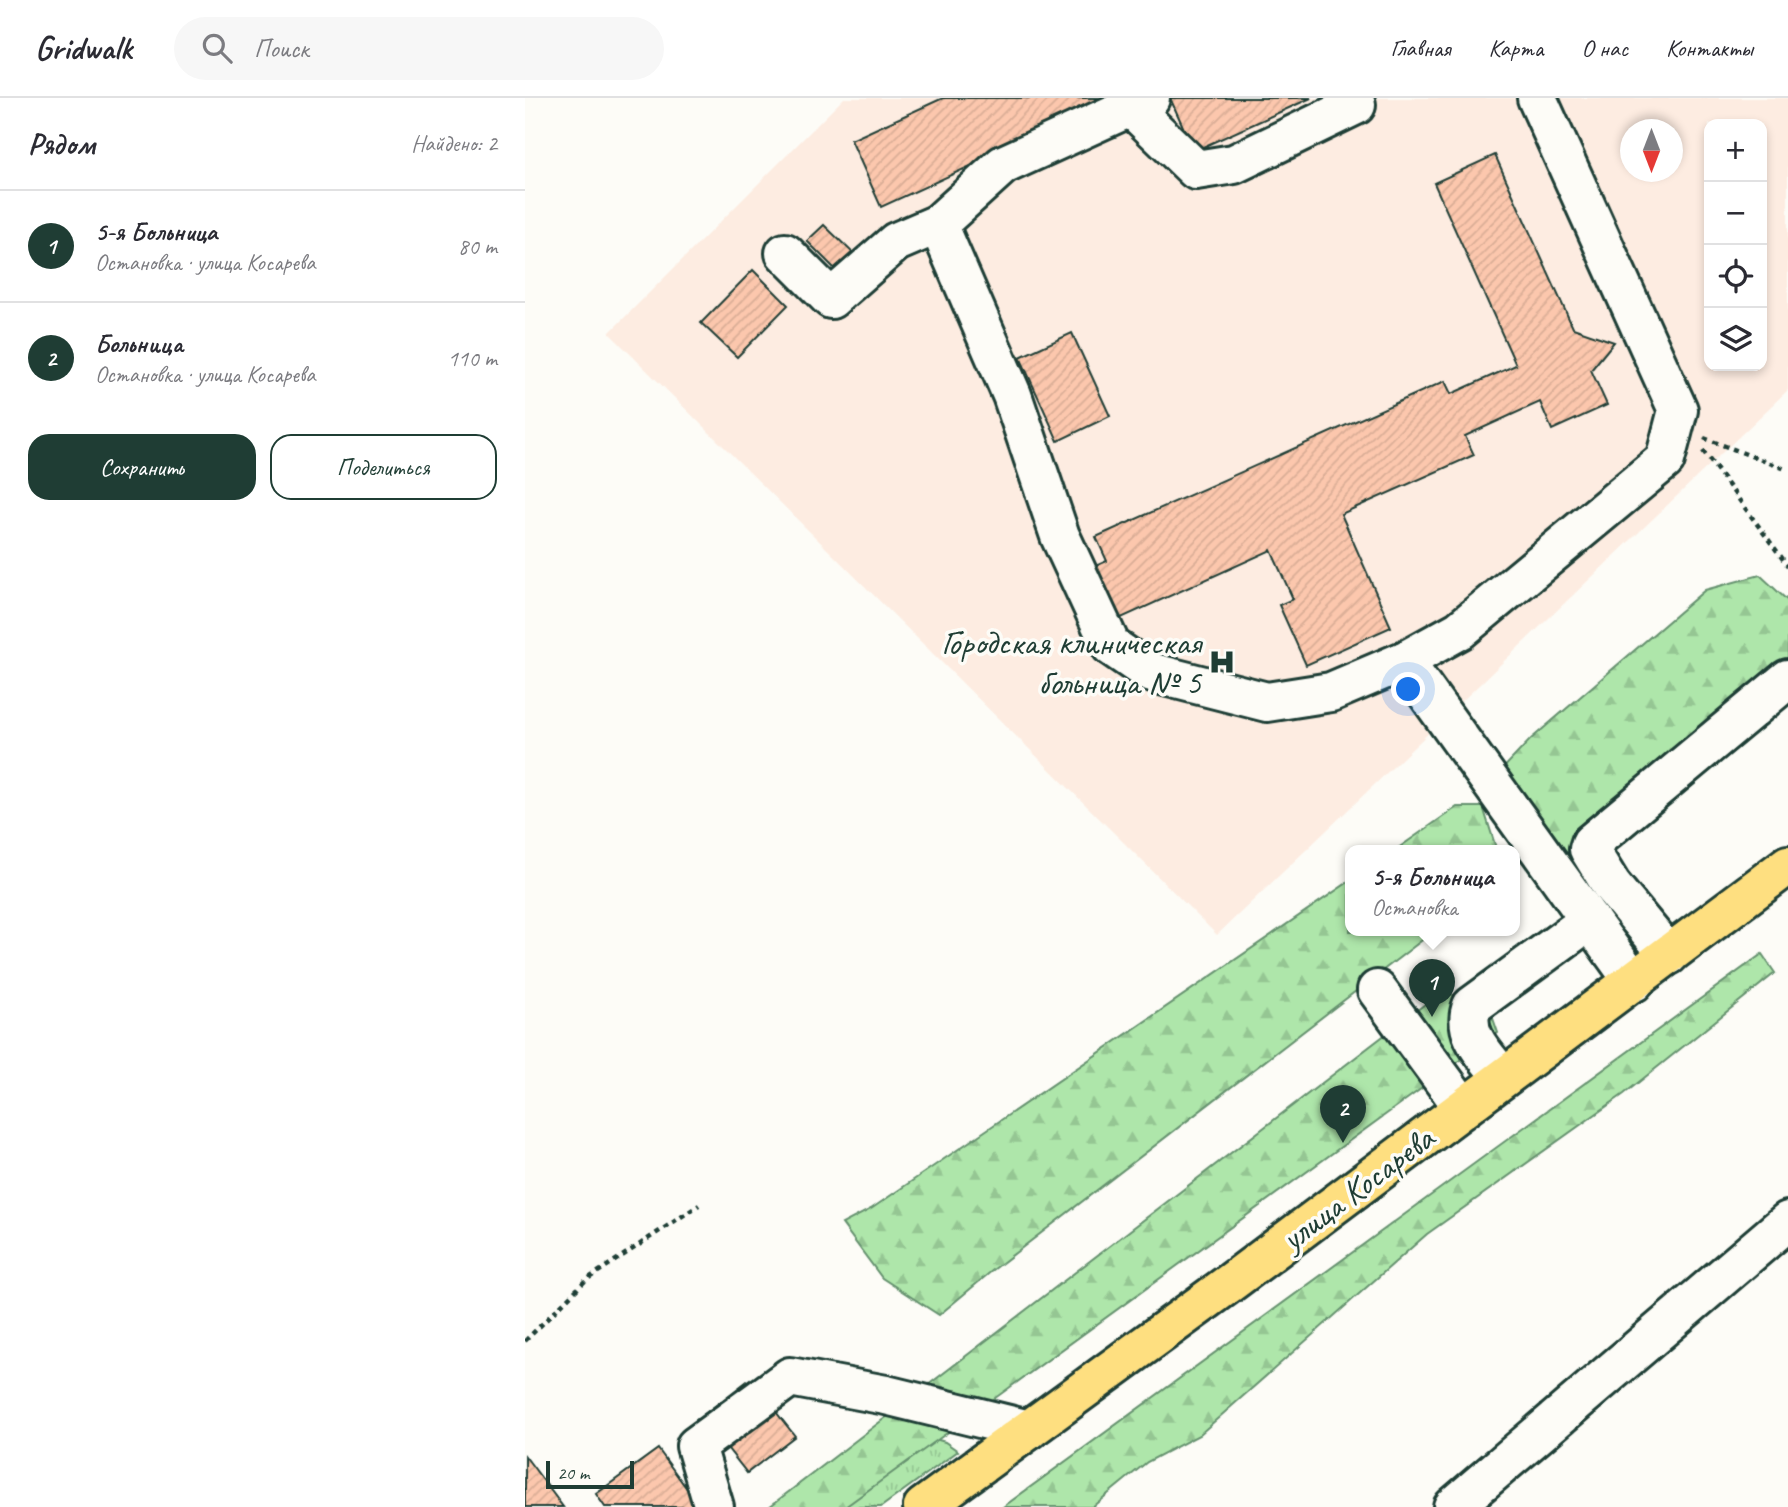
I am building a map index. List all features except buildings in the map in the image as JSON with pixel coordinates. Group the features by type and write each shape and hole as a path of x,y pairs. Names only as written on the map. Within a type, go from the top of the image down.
{"main road":[{"name":"улица Косарева","path":"923,1507 1634,982 1788,865"}],"lane":[{"path":"938,224 1012,395 1060,536 1111,646 1149,672 1267,702 1331,692 1404,662 1460,630 1665,460 1678,410 1537,98"},
{"path":"785,253 831,299 896,242 938,224 1003,165 1141,102 1196,170 1234,164 1356,105"},
{"path":"1404,662 1634,982"},
{"path":"1669,955 1611,885 1589,849 1591,842 1788,680"},
{"path":"1503,1078 1470,1034 1467,1019 1472,1006 1590,920"},
{"path":"1377,990 1463,1107"},
{"path":"1453,1507 1788,1221"},
{"path":"714,1507 696,1446 790,1377 886,1395 1029,1430"}],"path":[{"path":"1702,438 1788,470"},
{"path":"1698,444 1788,566"},
{"path":"525,1341 586,1280 699,1205"}],"shaded area":[{"name":"Городская клиническая больница № 5","path":"844,98 1788,98 1788,390 1217,935 609,333"}],"green space":[{"path":"1760,575 1788,601 1788,696 1577,872 1497,775 1531,739 1705,590"},
{"path":"1457,807 1483,807 1495,845 1403,845"},
{"path":"1345,884 1345,936 1427,936 993,1270 939,1315 882,1278 842,1224 871,1209"},
{"path":"1762,954 1775,973 1624,1094 1427,1234 1199,1435 1147,1462 1092,1507 1003,1507"},
{"path":"1442,991 1489,1007 1498,1033 845,1507 769,1507"},
{"path":"932,1438 945,1442 958,1451 881,1507 796,1507"}],"place":[{"name":"Городская клиническая больница № 5","path":"1222,662"},
{"name":"5-я Больница","path":"1432,1017"},
{"name":"Больница","path":"1343,1143"}]}
